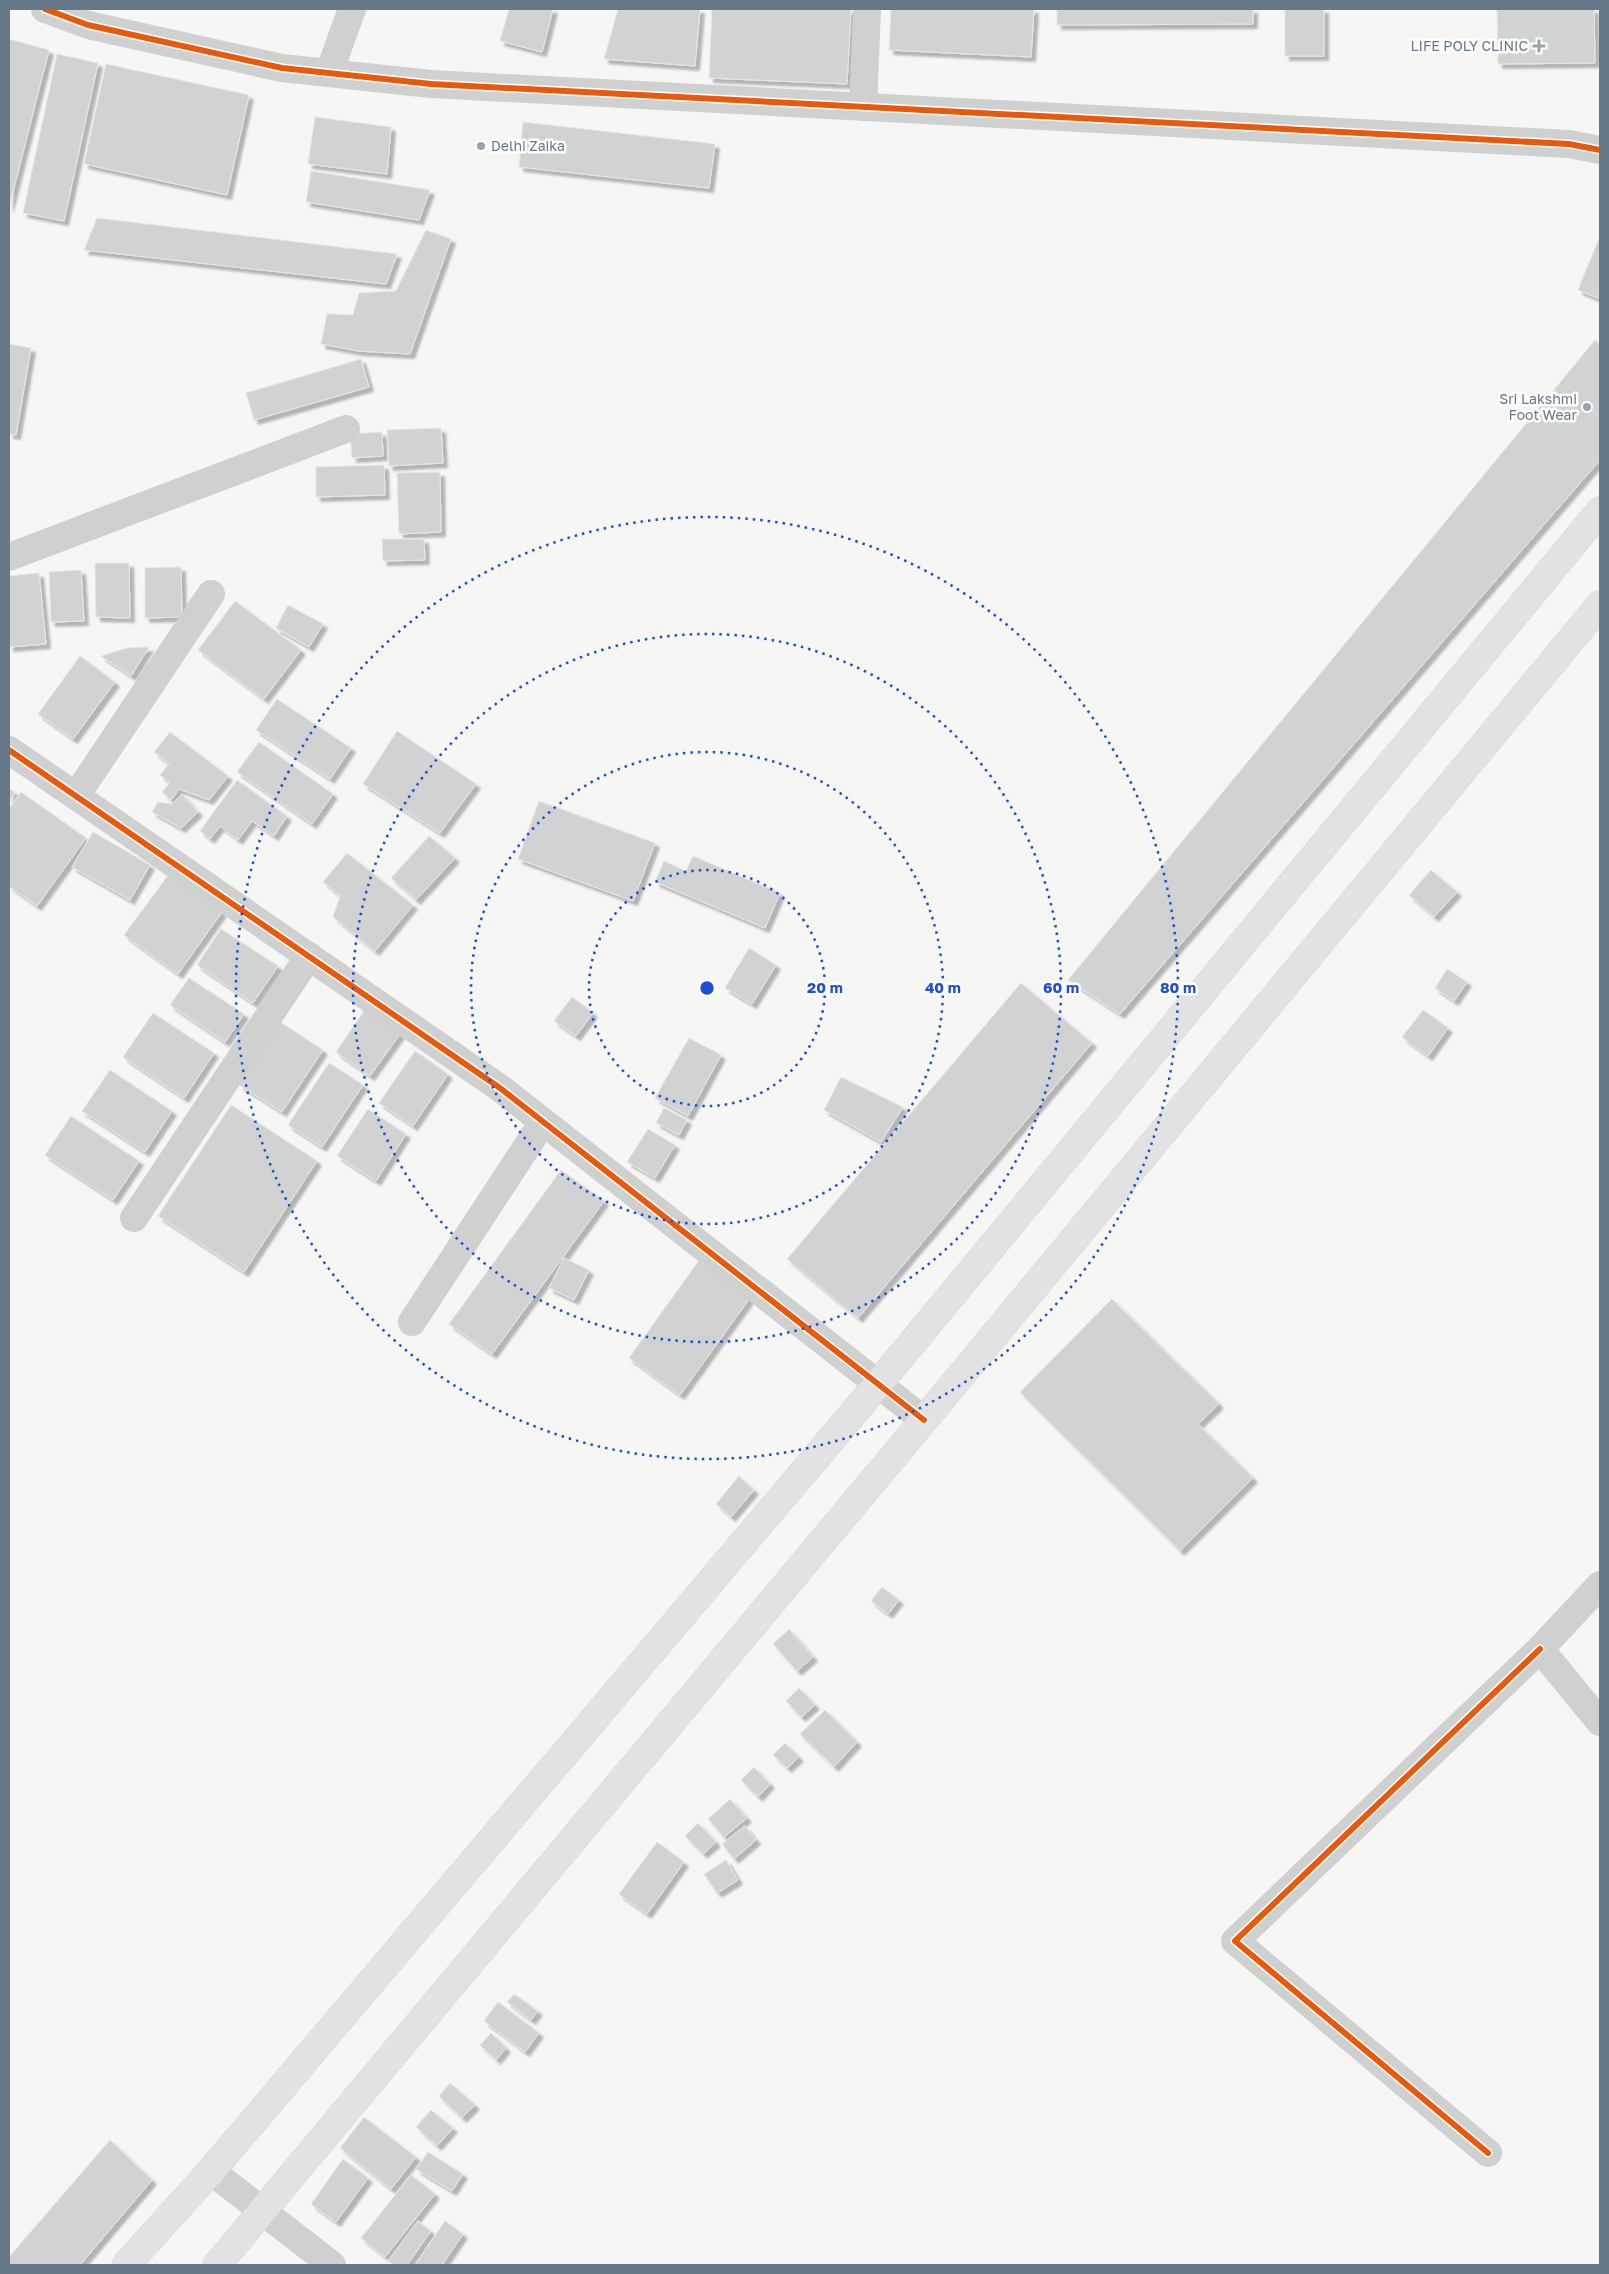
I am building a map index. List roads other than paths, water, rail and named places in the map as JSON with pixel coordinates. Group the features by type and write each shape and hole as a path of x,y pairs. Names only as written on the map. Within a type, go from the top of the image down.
{"main road":[{"path":"126,2265 211,2171 879,1384 1600,512"},
{"path":"217,2265 924,1420 1600,605"}],"street":[{"path":"45,9 88,25 282,68 431,84 1569,144 1600,150"},
{"path":"329,73 352,9"},
{"path":"863,107 867,9"},
{"path":"9,557 346,429"},
{"path":"76,796 211,594"},
{"path":"9,750 500,1088 924,1420"},
{"path":"134,1218 309,956"},
{"path":"412,1322 543,1122"},
{"path":"1488,2154 1235,1941 1540,1649 1600,1585"},
{"path":"1540,1649 1600,1722"},
{"path":"211,2171 332,2265"}],"place":[{"name":"LIFE POLY CLINIC","path":"1539,46"},
{"name":"Delhi Zaika","path":"481,146"},
{"name":"Sri Lakshmi Foot Wear","path":"1587,407"}]}
